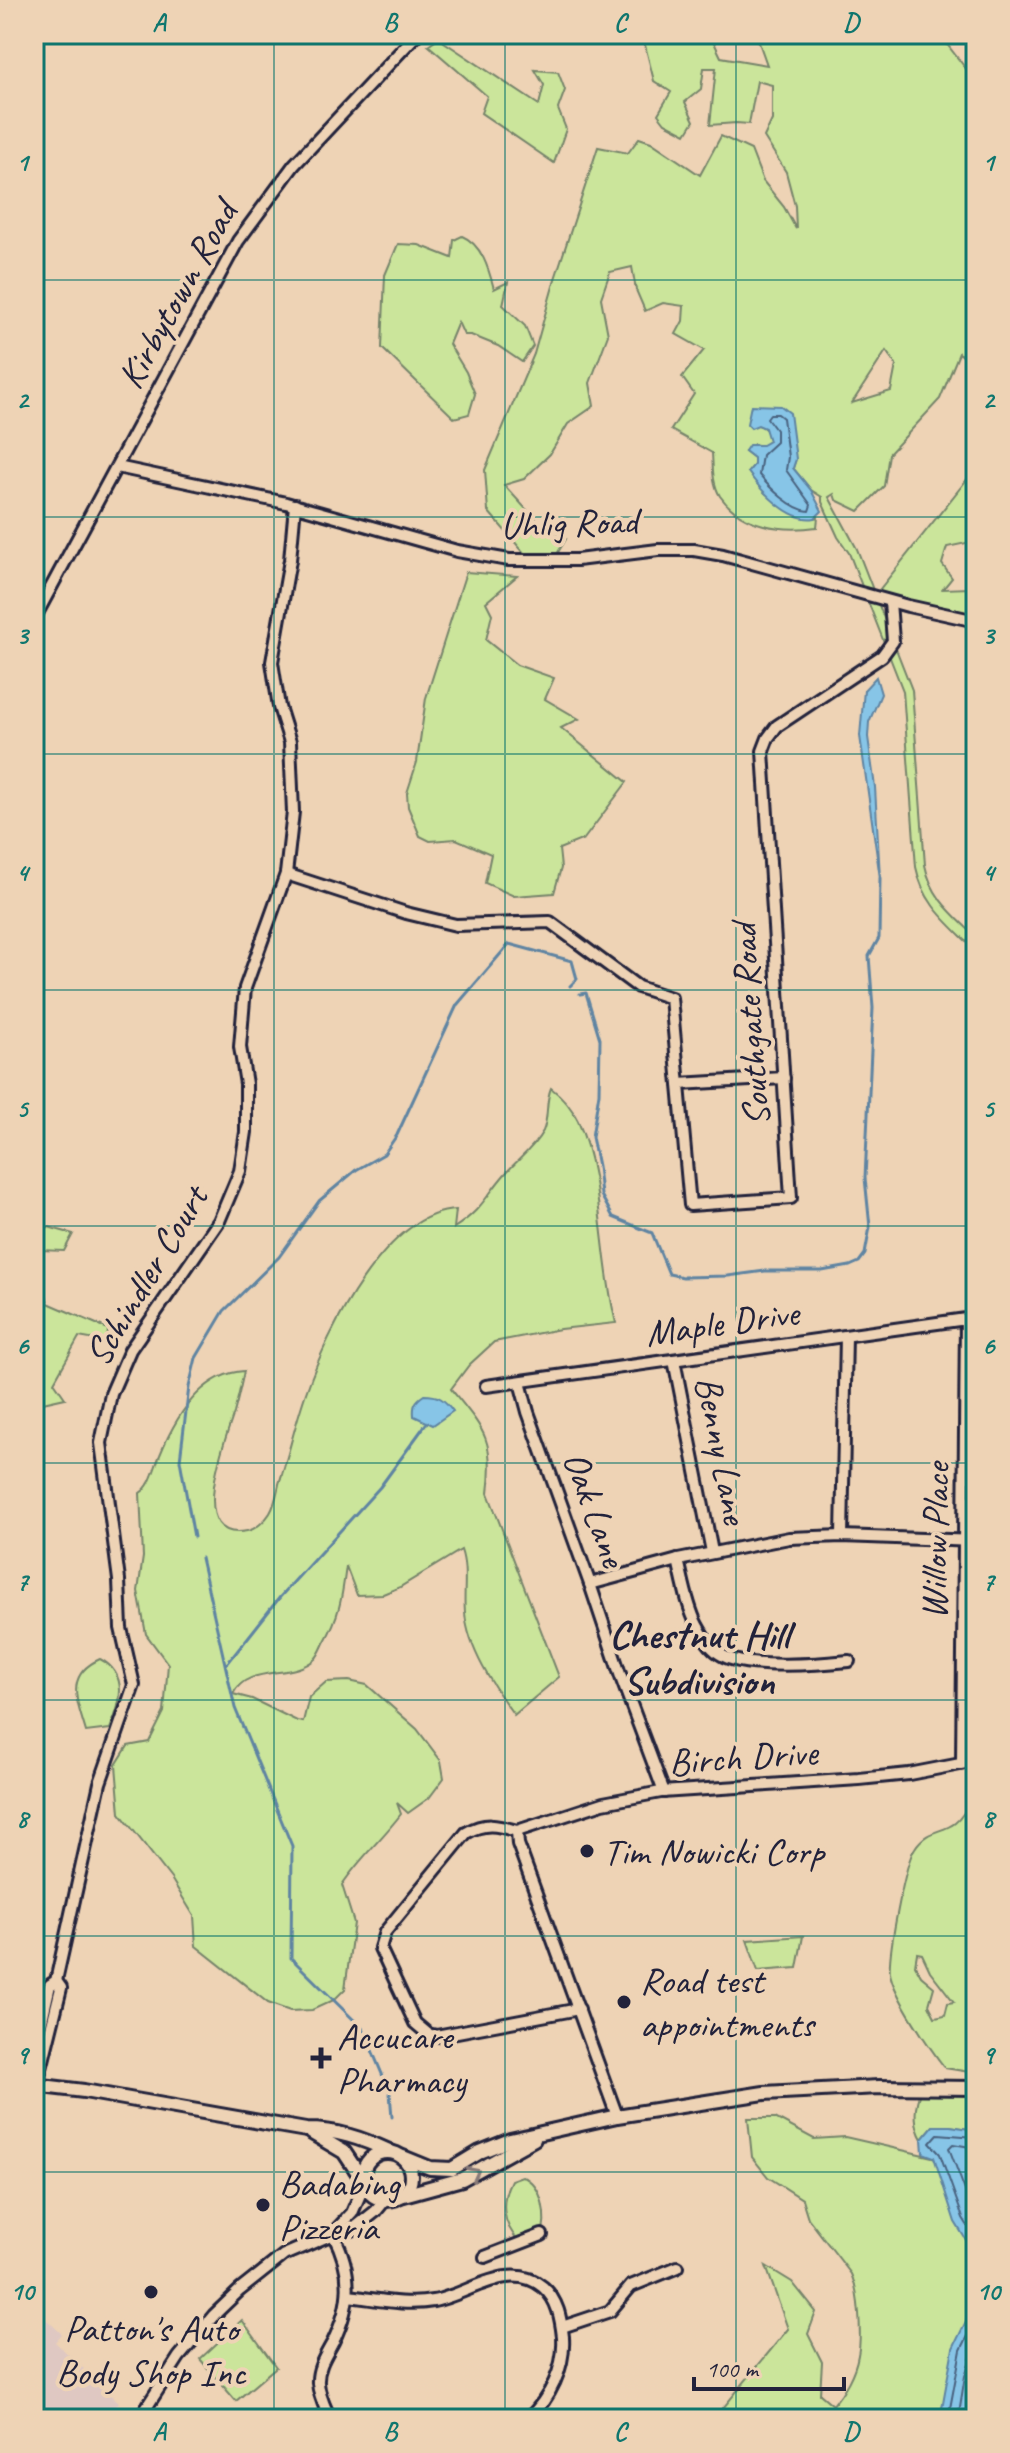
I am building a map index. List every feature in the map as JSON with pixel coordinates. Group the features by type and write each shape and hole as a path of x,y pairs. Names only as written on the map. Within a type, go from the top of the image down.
{"street":[{"name":"Kirbytown Road","path":"34,619 197,313 255,215 294,165 417,34"},
{"name":"Uhlig Road","path":"117,467 295,505 457,551 509,560 577,560 658,550 694,550 750,562 890,602 976,621"},
{"name":"Schindler Court","path":"34,2054 50,1985 56,1981 100,1783 134,1685 121,1628 119,1580 101,1443 109,1406 130,1350 219,1221 240,1171 246,1132 246,1084 240,1047 245,988 286,874 293,812 290,742 279,707 272,662 290,560 295,505"},
{"name":"Southgate Road","path":"286,874 406,913 456,925 550,922 638,987 671,998 690,1205 791,1198 763,751 777,726 882,656 893,641 890,602"},
{"path":"679,1084 784,1078"},
{"name":"Maple Drive","path":"486,1386 966,1319"},
{"name":"Willow Place","path":"962,1763 970,1541 966,1319"},
{"path":"842,1536 846,1336"},
{"name":"Benny Lane","path":"674,1360 712,1552"},
{"name":"Oak Lane","path":"520,1382 533,1427 664,1792"},
{"path":"590,1584 712,1552 789,1538 842,1536 970,1541"},
{"path":"678,1560 695,1622 708,1643 721,1655 737,1661 805,1665 849,1661"},
{"name":"Birch Drive","path":"517,1831 603,1803 664,1792 872,1778 976,1761"},
{"path":"579,2009 436,2036 428,2034 415,2023 380,1948 385,1932 466,1833 480,1825 495,1824 517,1831 518,1844 579,2009 617,2116"},
{"name":"Schindler Court","path":"36,2085 61,1988 56,1981"},
{"path":"36,2085 306,2130 335,2131 430,2168 452,2169 491,2146 551,2131 617,2116 764,2093 879,2087 976,2088"},
{"path":"306,2130 338,2146 350,2158 372,2195 385,2200"},
{"path":"139,2419 179,2357 227,2302 284,2255 333,2234 352,2230 385,2200 462,2179 551,2131"},
{"path":"333,2234 352,2213 369,2159 389,2151"},
{"path":"400,2196 406,2191 411,2177 411,2170 403,2157"},
{"path":"330,2419 320,2395 318,2380 321,2366 342,2320 349,2282 344,2255 333,2234"},
{"path":"485,2257 542,2235"},
{"path":"562,2327 610,2311 631,2286 678,2267"},
{"path":"348,2296 416,2303 449,2297 505,2277 517,2276 536,2282 546,2289 557,2305 562,2327 561,2365 542,2404 528,2419"}],"shaded area":[{"path":"34,2308 62,2334 55,2342 119,2402 107,2419 34,2419"}],"green space":[{"path":"645,34 692,34 693,37 710,34 721,57 767,65 756,34 939,34 970,74 976,94 976,367 959,353 940,399 889,454 884,486 859,511 836,500 834,494 829,497 857,549 912,690 928,877 944,905 976,937 976,951 931,903 920,881 916,867 903,691 849,553 838,537 822,497 811,490 793,468 796,459 750,410 758,425 766,431 769,441 762,446 754,444 745,451 754,458 754,465 748,472 765,493 818,517 817,527 790,529 751,521 729,506 717,491 712,453 671,430 694,394 682,377 704,350 676,334 683,321 684,306 663,303 645,311 636,290 632,267 610,272 601,298 608,335 590,383 594,406 568,424 550,454 524,479 504,485 547,532 566,539 554,559 525,554 488,511 485,470 534,354 598,147 628,153 639,138 651,142 700,175 721,136 751,150 763,181 784,207 796,229 795,206 786,172 764,137 772,120 772,85 757,81 749,124 710,125 716,68 704,68 701,89 685,102 694,121 686,134 665,123 658,114 671,92 654,81","holes":["886,351 896,365 891,391 852,403"]},
{"path":"438,38 539,105 544,85 535,70 558,72 565,90 558,109 566,129 554,163 481,113 487,96 428,45"},
{"path":"462,236 480,251 494,289 508,282 503,305 525,326 533,346 522,362 498,346 464,335 458,322 449,344 475,394 469,414 454,418 382,348 385,275 398,244 419,245 452,258 454,240"},
{"path":"976,468 976,541 947,547 942,564 952,578 943,589 970,588 976,592 976,607 966,620 876,594"},
{"path":"466,572 517,576 486,602 492,614 486,640 517,665 554,678 545,699 579,719 561,728 627,782 584,839 559,849 561,868 554,893 514,896 485,883 491,854 456,839 430,841 420,836 408,807 407,793 417,762 426,698"},
{"path":"551,1088 573,1112 586,1143 597,1193 616,1323 560,1329 494,1342 469,1365 451,1389 484,1436 490,1460 488,1493 559,1677 514,1715 490,1679 471,1640 465,1613 465,1573 461,1550 383,1594 357,1595 346,1566 337,1615 315,1659 295,1669 259,1675 240,1685 233,1694 252,1699 303,1722 309,1697 326,1682 349,1681 367,1685 417,1729 441,1761 444,1778 429,1798 408,1813 397,1803 401,1814 342,1885 354,1923 345,1989 334,2000 312,2010 290,2011 268,2003 196,1946 194,1916 172,1880 120,1813 116,1765 128,1746 149,1742 164,1712 168,1664 146,1634 138,1591 143,1557 140,1493 150,1481 173,1427 192,1400 215,1380 244,1371 218,1465 213,1506 218,1521 228,1530 247,1531 263,1522 275,1503 299,1413 316,1366 344,1308 363,1279 383,1253 406,1231 430,1216 456,1210 454,1228 477,1209 543,1131"},
{"path":"41,1225 73,1234 64,1251 40,1250 38,1264 48,1303 108,1329 107,1342 79,1337 54,1382 65,1398 34,1405 34,1236"},
{"path":"100,1659 109,1665 119,1681 119,1700 110,1729 86,1732 77,1699 77,1681 89,1665"},
{"path":"976,1802 976,2073 945,2068 905,2008 890,1973 898,1909 915,1848 924,1837 955,1823","holes":["917,1953 922,1954 930,1971 954,2002 948,2003 945,2015 935,2017 929,2005 934,1987 921,1976 915,1965"]},
{"path":"803,1936 797,1968 758,1971 747,1940"},
{"path":"919,2095 976,2095 976,2130 933,2126 922,2139 916,2117"},
{"path":"748,2118 775,2118 814,2139 845,2137 941,2159 976,2189 976,2419 714,2419 788,2329 766,2266 792,2282 816,2312 808,2334 822,2362 820,2394 833,2405 852,2375 859,2347 858,2302 851,2274 808,2218 802,2199 768,2177 752,2157"},
{"path":"522,2176 540,2195 544,2221 541,2238 519,2241 506,2220 504,2204 511,2180"},
{"path":"242,2320 276,2367 236,2401 200,2359"}],"water":[{"path":"751,405 781,406 790,413 796,459 793,468 811,490 822,511 815,518 796,516 786,511 760,488 748,472 754,465 754,458 745,451 749,445 762,445 769,441 765,428 758,425 751,428 747,424"},
{"path":"876,677 881,694 869,722 868,737 875,787 880,878 860,736 864,690"},
{"path":"424,1395 441,1398 453,1411 433,1425 414,1416 415,1404"},
{"path":"933,2126 976,2130 976,2256 955,2222 934,2157 923,2153 922,2139"},
{"path":"976,2293 976,2419 940,2419 953,2348"}],"waterway":[{"path":"972,59 976,64"},
{"path":"580,994 586,993 600,1039 599,1093 592,1137 601,1195 613,1217 652,1233 669,1274 683,1277 728,1276 765,1271 822,1271 850,1266 859,1262 865,1254 870,1227 865,1178 873,1008 869,956 879,938 880,878"},
{"path":"194,1537 180,1460 189,1387 196,1358 224,1311 279,1257 319,1201 356,1170 384,1154 397,1135 457,1005 509,944 572,961 577,979 570,986"},
{"path":"227,1664 280,1597 380,1487 426,1424"},
{"path":"201,1558 235,1708 292,1846 291,1958 363,2029 390,2093 392,2117"}],"place":[{"name":"Tim Nowicki Corp","path":"587,1851"},
{"name":"Road test appointments","path":"624,2002"},
{"name":"Accucare Pharmacy","path":"321,2058"},
{"name":"Badabing Pizzeria","path":"263,2205"},
{"name":"Patton's Auto Body Shop Inc","path":"151,2292"}],"district":[{"name":"Chestnut Hill Subdivision","path":"699,1658"}]}
